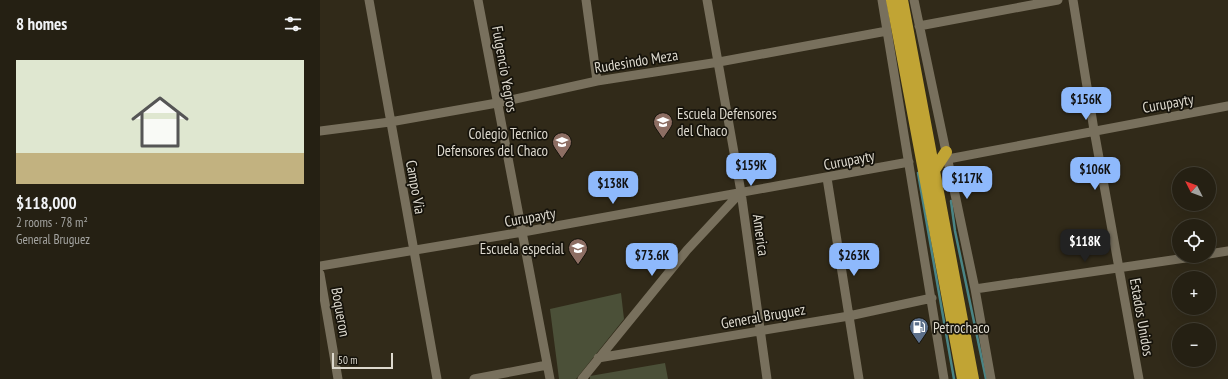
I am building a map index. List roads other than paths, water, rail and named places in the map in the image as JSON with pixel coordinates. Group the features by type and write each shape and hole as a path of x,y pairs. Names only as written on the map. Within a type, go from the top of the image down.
{"highway":[{"path":"892,0 962,379"},
{"path":"902,0 933,172 956,282 973,379"},
{"path":"933,172 947,156"}],"street":[{"name":"Campo Via","path":"369,0 437,379"},
{"name":"Fulgencio Yegros","path":"478,0 550,379"},
{"path":"586,0 597,81"},
{"name":"America","path":"706,0 719,62 741,192 767,379"},
{"path":"882,0 932,298 944,379"},
{"path":"914,0 975,289 991,379"},
{"path":"919,26 1058,0"},
{"name":"Estados Unidos","path":"1073,0 1094,130 1139,379"},
{"name":"Rudesindo Meza","path":"320,131 390,122 497,103 597,81 719,62 887,31"},
{"name":"Curupayty","path":"947,156 1228,106"},
{"name":"Curupayty","path":"320,266 414,252 909,162"},
{"path":"827,178 859,379"},
{"path":"582,379 687,250 741,192"},
{"path":"1216,253 1228,252"},
{"path":"975,289 1172,260"},
{"name":"Boqueron","path":"320,274 338,379"},
{"name":"General Bruguez","path":"598,358 849,316 932,298"},
{"path":"474,379 547,365"}],"waterway":[{"path":"918,173 954,379"},
{"path":"951,201 955,231 986,379"}],"place":[{"name":"Escuela Defensores del Chaco","path":"663,139"},
{"name":"Colegio Tecnico Defensores del Chaco","path":"562,159"},
{"name":"Escuela especial","path":"578,265"},
{"name":"Petrochaco","path":"919,344"}]}
